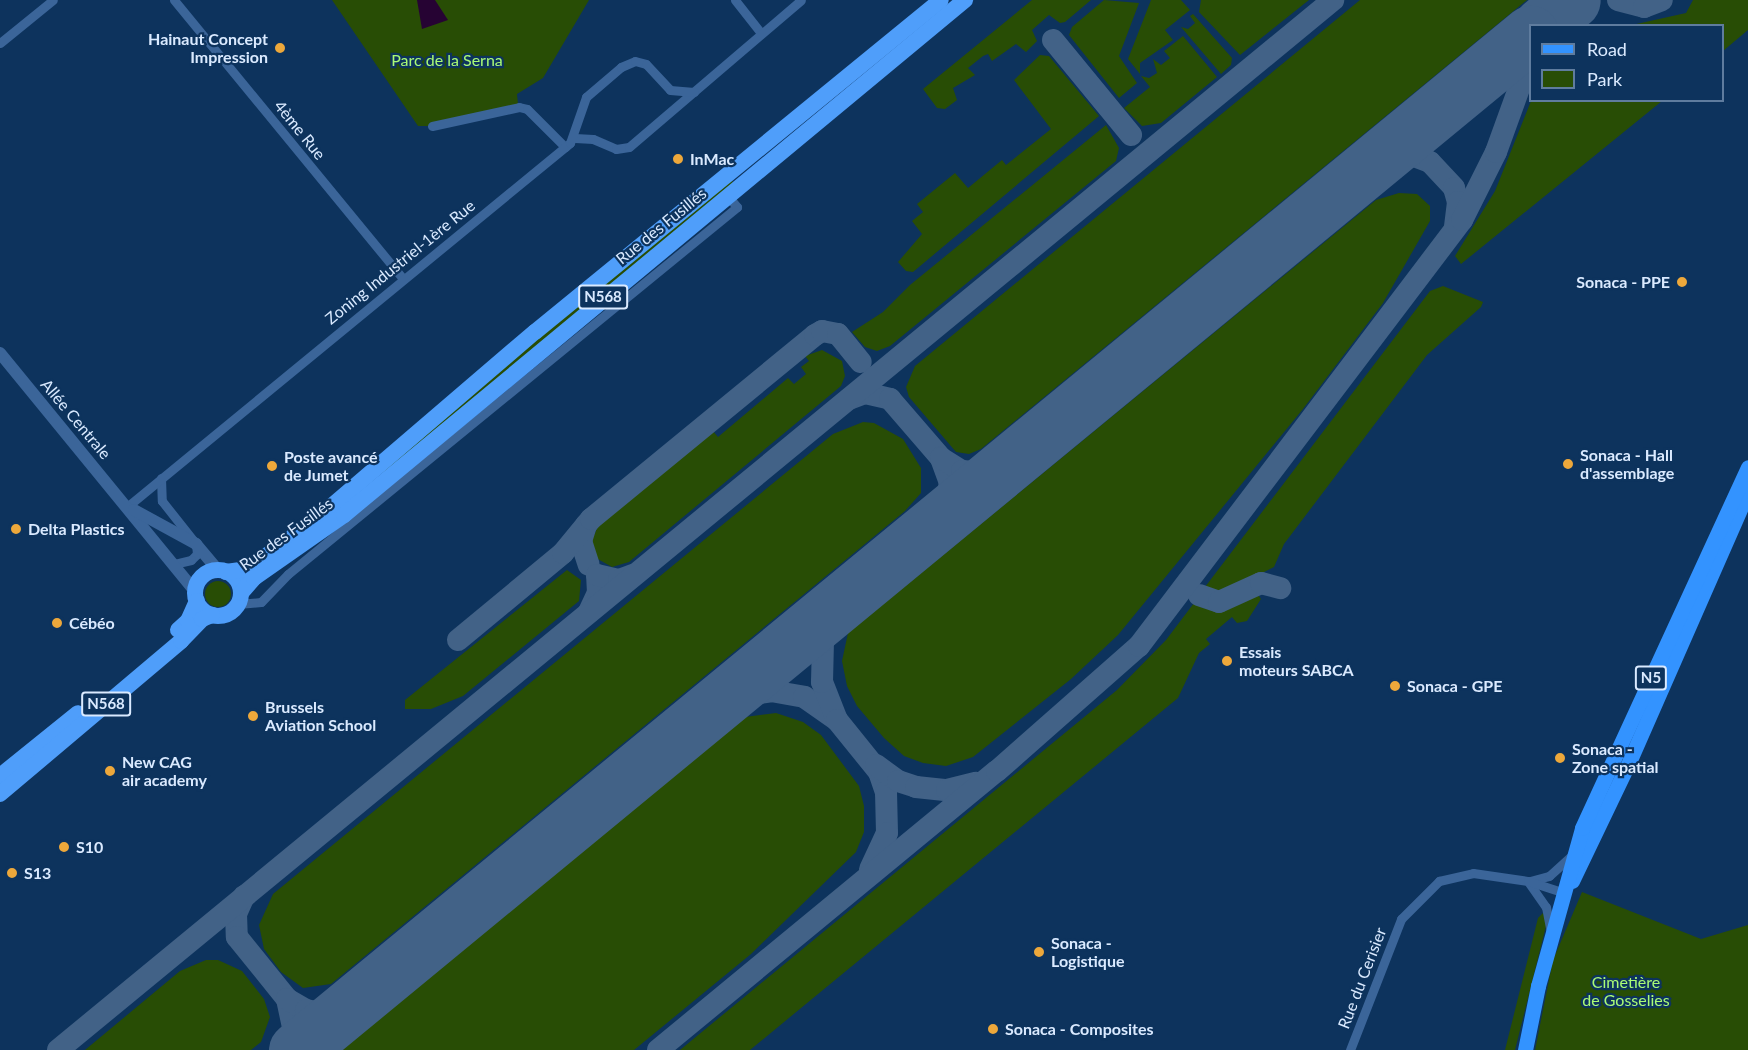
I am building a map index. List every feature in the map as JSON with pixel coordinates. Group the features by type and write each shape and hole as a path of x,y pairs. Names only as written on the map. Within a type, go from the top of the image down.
{"highway":[{"name":"Rue des Fusillés","path":"223,571 248,569 313,522 535,332 941,0"},
{"name":"Rue des Fusillés","path":"239,599 254,578 344,515 732,201 965,0"},
{"name":"N568","path":"0,776 188,621 201,579 223,571"},
{"path":"223,571 238,583 239,599"},
{"path":"196,596 212,615"},
{"name":"N568","path":"0,794 181,641 202,619 212,615 227,614 239,599"},
{"path":"139,688 181,641"}],"main road":[{"name":"N5","path":"1526,1050 1572,854 1748,467"},
{"name":"N5","path":"1564,893 1630,760 1748,491"}],"street":[{"path":"0,43 53,0"},
{"name":"4ème Rue","path":"174,0 403,279"},
{"path":"735,0 761,33"},
{"path":"694,92 670,90 646,64 635,61 621,67 586,97 574,138 593,139 616,149 628,147 694,92 801,0"},
{"path":"432,126 519,107 527,109 565,147"},
{"name":"Zoning Industriel-1ère Rue","path":"128,506 574,138"},
{"name":"Allée Centrale","path":"0,353 128,506 196,596"},
{"path":"161,478 162,501 196,544 223,571"},
{"path":"128,506 196,544"},
{"path":"173,564 191,560 197,554 196,544"},
{"path":"1552,936 1546,907 1528,881 1549,876 1572,854"},
{"name":"Rue du Cerisier","path":"1350,1050 1401,919 1439,881 1473,873 1528,881 1564,893"}],"green space":[{"name":"Parc de la Serna","path":"332,0 589,0 543,78 517,94 518,104 432,126 418,126"},
{"path":"1032,0 1091,0 1065,22 1060,23 1049,15 1032,30 1037,41 1026,52 1016,44 992,61 988,54 983,56 968,68 975,75 953,88 957,100 945,109 937,108 923,89"},
{"path":"1104,0 1139,3 1119,56 1137,83 1119,98 1069,35 1072,27"},
{"path":"1151,0 1181,0 1190,10 1165,30 1173,40 1140,63 1140,74 1128,59"},
{"path":"1201,0 1309,0 1240,55 1199,12"},
{"path":"1360,0 1527,0 981,449 969,454 956,452 909,397 906,387 915,366"},
{"path":"1693,0 1748,0 1748,30 1724,50 1724,24 1636,24 1686,13"},
{"path":"1193,14 1232,58 1231,65 1221,74 1181,27 1188,29 1195,23 1190,16"},
{"path":"1183,36 1217,77 1161,123 1142,126 1124,108 1150,87 1141,76 1149,78 1157,73 1153,59 1161,65 1170,58 1164,51"},
{"path":"1040,55 1049,56 1099,116 913,272 906,271 898,262 922,234 912,221 923,212 917,204 955,173 968,188 1002,160 1006,165 1051,129 1014,80"},
{"path":"1531,102 1661,102 1461,264 1455,256 1495,191"},
{"path":"1106,125 1119,148 1116,161 890,346 877,351 865,347 852,332 883,312 910,285"},
{"path":"731,180 734,183 383,473 380,469"},
{"path":"1399,193 1417,194 1430,206 1430,221 1383,303 1303,409 1118,635 1071,679 973,757 946,766 923,763 904,756 884,738 857,706 847,686 842,661 848,633 1376,200"},
{"path":"1443,286 1483,302 1481,307 1427,355 1284,544 1274,567 1222,593 1205,587 1430,291"},
{"path":"822,350 842,361 845,376 841,386 629,562 612,567 596,558 592,540 598,526 713,431 718,437 788,378 794,384 806,374 801,367 809,361 805,356"},
{"path":"863,422 874,423 903,439 921,468 921,493 905,511 331,984 303,988 281,972 264,949 259,925 273,894 833,434"},
{"path":"567,570 581,580 579,601 463,696 431,709 405,709 405,700"},
{"path":"218,581 227,585 231,594 227,603 218,607 209,603 205,594 209,585"},
{"path":"1256,592 1261,599 1247,621 1237,623 1232,617 1206,639 1210,644 1199,653 1178,698 750,1050 680,1050 1117,690 1166,640 1194,603 1203,608 1223,609"},
{"path":"776,713 803,722 821,735 859,786 864,806 864,832 856,852 751,954 634,1050 342,1050 745,717"},
{"name":"Cimetière de Gosselies","path":"1582,892 1701,939 1748,925 1748,1050 1535,1050 1553,960"},
{"path":"1543,913 1548,918 1515,1050 1505,1050 1538,918"},
{"path":"206,960 218,960 242,971 264,999 270,1017 261,1042 251,1050 85,1050 180,971"}],"shaded area":[{"path":"417,0 435,0 448,20 422,29"}],"taxiway":[{"path":"58,1050 1333,0"},
{"path":"1547,24 1574,0"},
{"path":"1618,0 1644,7 1662,0"},
{"path":"1053,40 1131,135"},
{"path":"658,1050 997,771 1139,646 1462,220 1496,152 1529,61"},
{"path":"1354,179 1389,158 1414,156 1430,162 1454,188 1458,202 1455,227"},
{"path":"458,640 563,553 591,519 815,335 822,331 838,334 861,362"},
{"path":"849,399 865,393 890,399 941,458"},
{"path":"927,531 947,498 950,483 941,458 962,471 975,472 1012,462"},
{"path":"586,525 581,541 589,565"},
{"path":"589,612 598,593 597,575 619,580 633,575"},
{"path":"1199,595 1219,602 1261,583 1280,588"},
{"path":"704,715 735,697 771,691 804,697 837,720 822,682 823,642 836,613 857,589"},
{"path":"837,720 879,772 886,792 887,833 870,869"},
{"path":"876,765 898,781 916,787 947,790 976,783"},
{"path":"244,896 236,914 237,937 287,999"},
{"path":"288,1050 294,1032 287,999 306,1010 322,1013 356,1002"}],"runway":[{"path":"1543,24 1572,0"},
{"path":"297,1050 1529,35"}],"place":[{"name":"Hainaut Concept Impression","path":"280,48"},
{"name":"InMac","path":"678,159"},
{"name":"Sonaca - PPE","path":"1682,282"},
{"name":"Sonaca - Hall d'assemblage","path":"1568,464"},
{"name":"Poste avancé de Jumet","path":"272,466"},
{"name":"Delta Plastics","path":"16,529"},
{"name":"Cébéo","path":"57,623"},
{"name":"Essais moteurs SABCA","path":"1227,661"},
{"name":"Sonaca - GPE","path":"1395,686"},
{"name":"Brussels Aviation School","path":"253,716"},
{"name":"Sonaca - Zone spatial","path":"1560,758"},
{"name":"New CAG air academy","path":"110,771"},
{"name":"S10","path":"64,847"},
{"name":"S13","path":"12,873"},
{"name":"Sonaca - Logistique","path":"1039,952"},
{"name":"Sonaca - Composites","path":"993,1029"}]}
